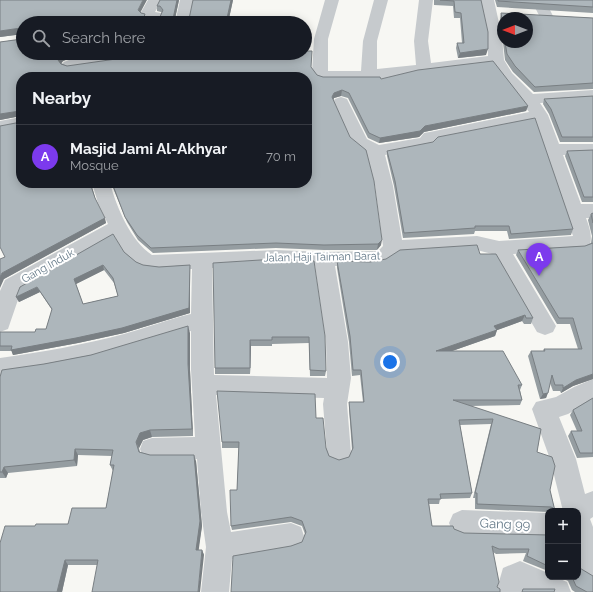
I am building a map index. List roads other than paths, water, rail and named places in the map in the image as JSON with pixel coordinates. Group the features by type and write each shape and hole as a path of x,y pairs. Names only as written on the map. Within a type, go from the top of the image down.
{"street":[{"path":"155,0 147,14 156,16"},
{"path":"184,16 187,0"},
{"path":"332,0 322,39 321,74 325,76 370,75 496,60 493,9"},
{"path":"370,75 370,41 381,0"},
{"path":"424,68 421,41 426,0"},
{"path":"533,16 552,17 538,0"},
{"path":"70,65 104,60"},
{"name":"Jalan Haji Taiman Barat","path":"104,188 108,208 118,227 137,255 147,262 202,262 276,257 324,259 380,258 385,256 393,248 477,243 499,248 582,243 584,240 584,211 553,150 540,115 529,99 507,76 496,60"},
{"path":"529,99 593,95"},
{"path":"341,102 360,142 375,151 384,186 393,248"},
{"path":"375,151 426,142 430,137 540,115"},
{"path":"0,126 16,123"},
{"path":"553,150 593,150"},
{"name":"Gang Induk","path":"0,323 3,282 118,227"},
{"path":"499,248 545,326"},
{"path":"324,259 337,342 339,378 335,404 339,454"},
{"path":"202,262 203,385 214,512 220,547 215,592"},
{"path":"0,367 58,359 89,352 125,343 175,326 202,320"},
{"path":"203,385 338,388"},
{"path":"575,508 563,459 544,409 560,407 593,389"},
{"path":"152,450 208,448"},
{"path":"581,517 593,503"},
{"name":"Gang 99","path":"462,522 545,526"},
{"path":"581,529 593,566"},
{"path":"220,547 291,536"},
{"path":"510,592 513,578 520,575 557,592"}],"place":[{"name":"Masjid Jami Al-Akhyar","path":"539,276"}]}
